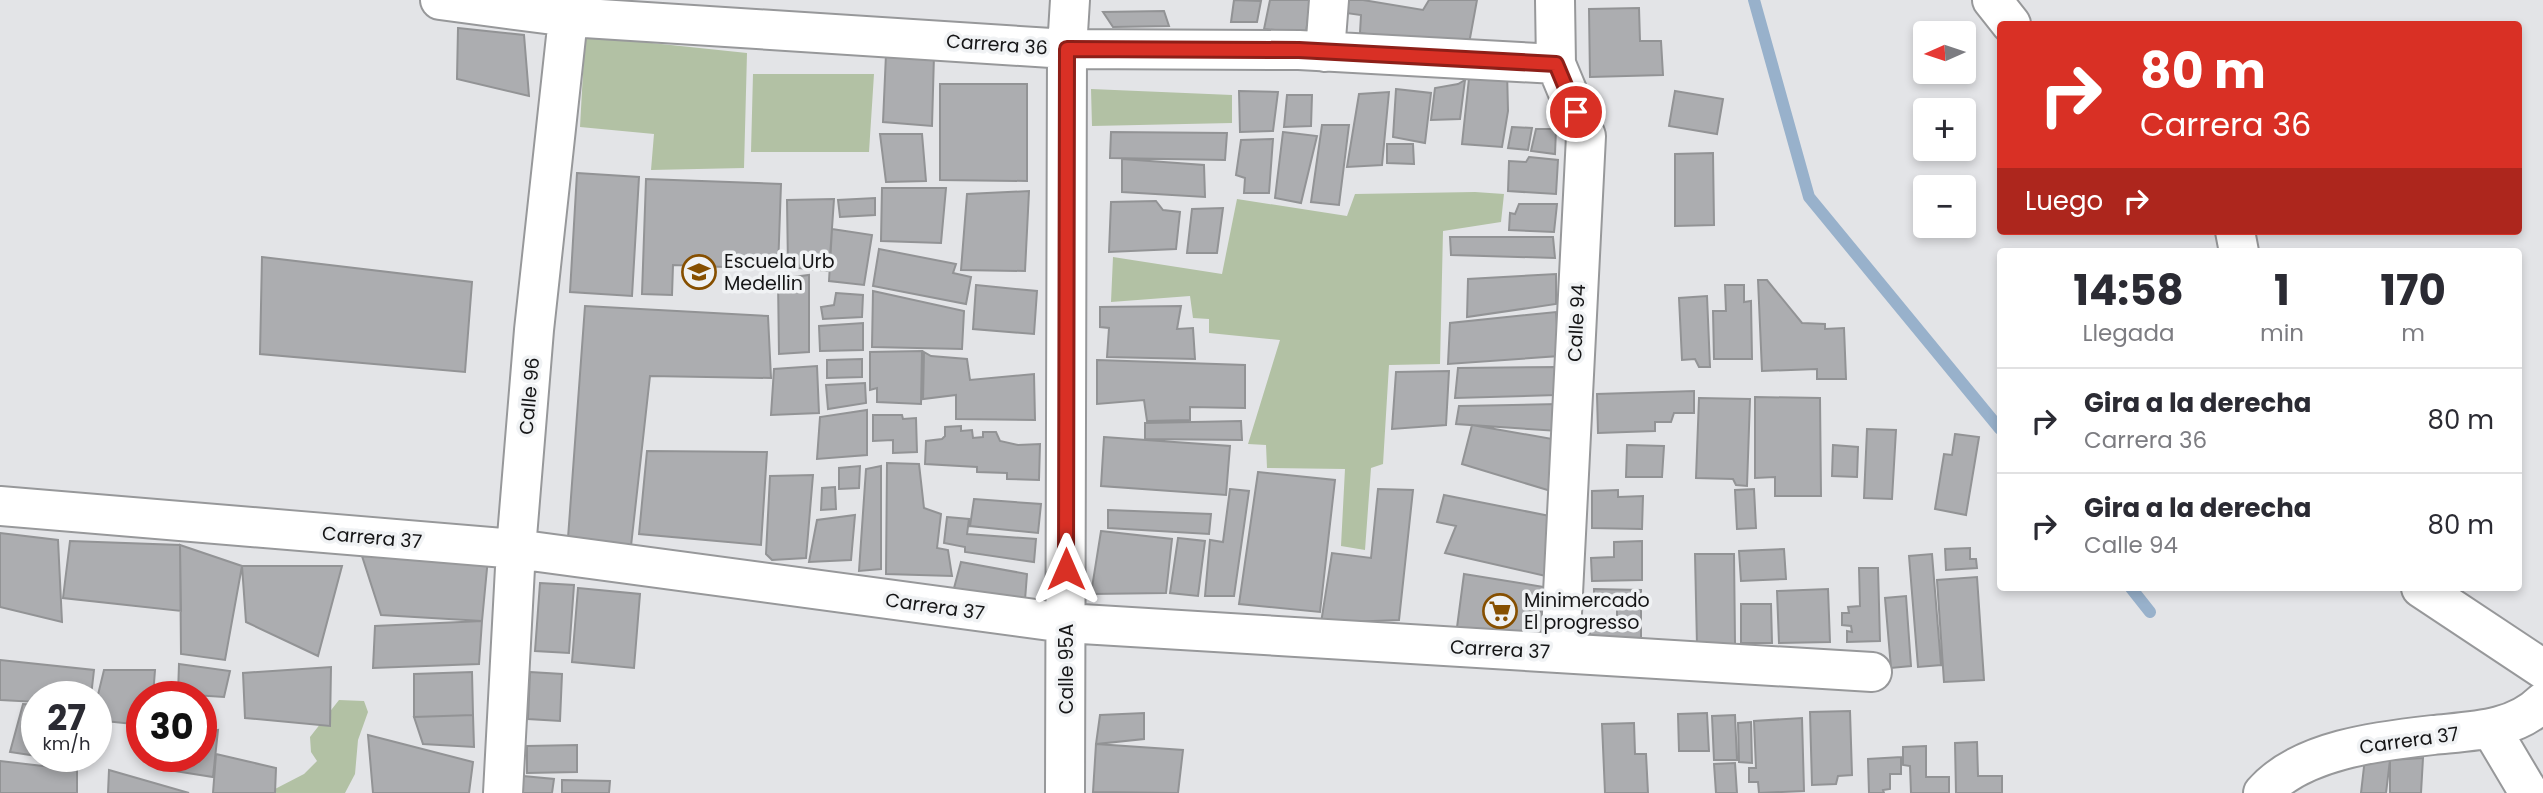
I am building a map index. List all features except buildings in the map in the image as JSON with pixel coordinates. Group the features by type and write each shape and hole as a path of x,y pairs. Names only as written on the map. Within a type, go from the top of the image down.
{"street":[{"name":"Carrera 36","path":"440,0 1067,49 1325,52 1556,64"},
{"name":"Calle 95A","path":"1065,793 1067,49 1070,0"},
{"path":"1325,52 1329,0"},
{"name":"Calle 94","path":"1555,0 1556,64 1587,136 1560,653"},
{"path":"1992,0 2009,21"},
{"name":"Calle 96","path":"503,793 516,549 534,330 570,9"},
{"name":"Carrera 37","path":"0,506 516,549 1065,624 1872,672"},
{"path":"2426,591 2543,669"},
{"name":"Carrera 37","path":"2268,787 2319,757 2387,740 2496,737 2543,702"},
{"path":"2496,737 2543,773"},
{"path":"2496,737 2529,793"}],"green space":[{"path":"585,36 747,53 744,168 651,170 654,134 580,127"},
{"path":"753,74 874,74 869,152 751,152"},
{"path":"1091,89 1232,95 1232,123 1092,126"},
{"path":"1355,194 1504,194 1501,222 1443,231 1440,364 1389,365 1383,464 1371,468 1365,550 1341,546 1345,469 1267,468 1266,445 1248,444 1280,340 1209,333 1209,319 1193,318 1190,296 1111,302 1113,257 1222,274 1237,199 1347,216"},
{"path":"339,700 364,701 368,712 358,740 355,774 345,793 274,793 275,789 304,774 317,761 311,752 310,737"}],"waterway":[{"path":"1754,0 1809,197 1997,425"},
{"path":"2133,591 2150,612"}],"place":[{"name":"Escuela Urb Medellin","path":"699,272"},
{"name":"Minimercado El progresso","path":"1500,611"}],"route":[{"path":"1066,569 1067,49 1299,50 1556,64 1576,112"}]}
